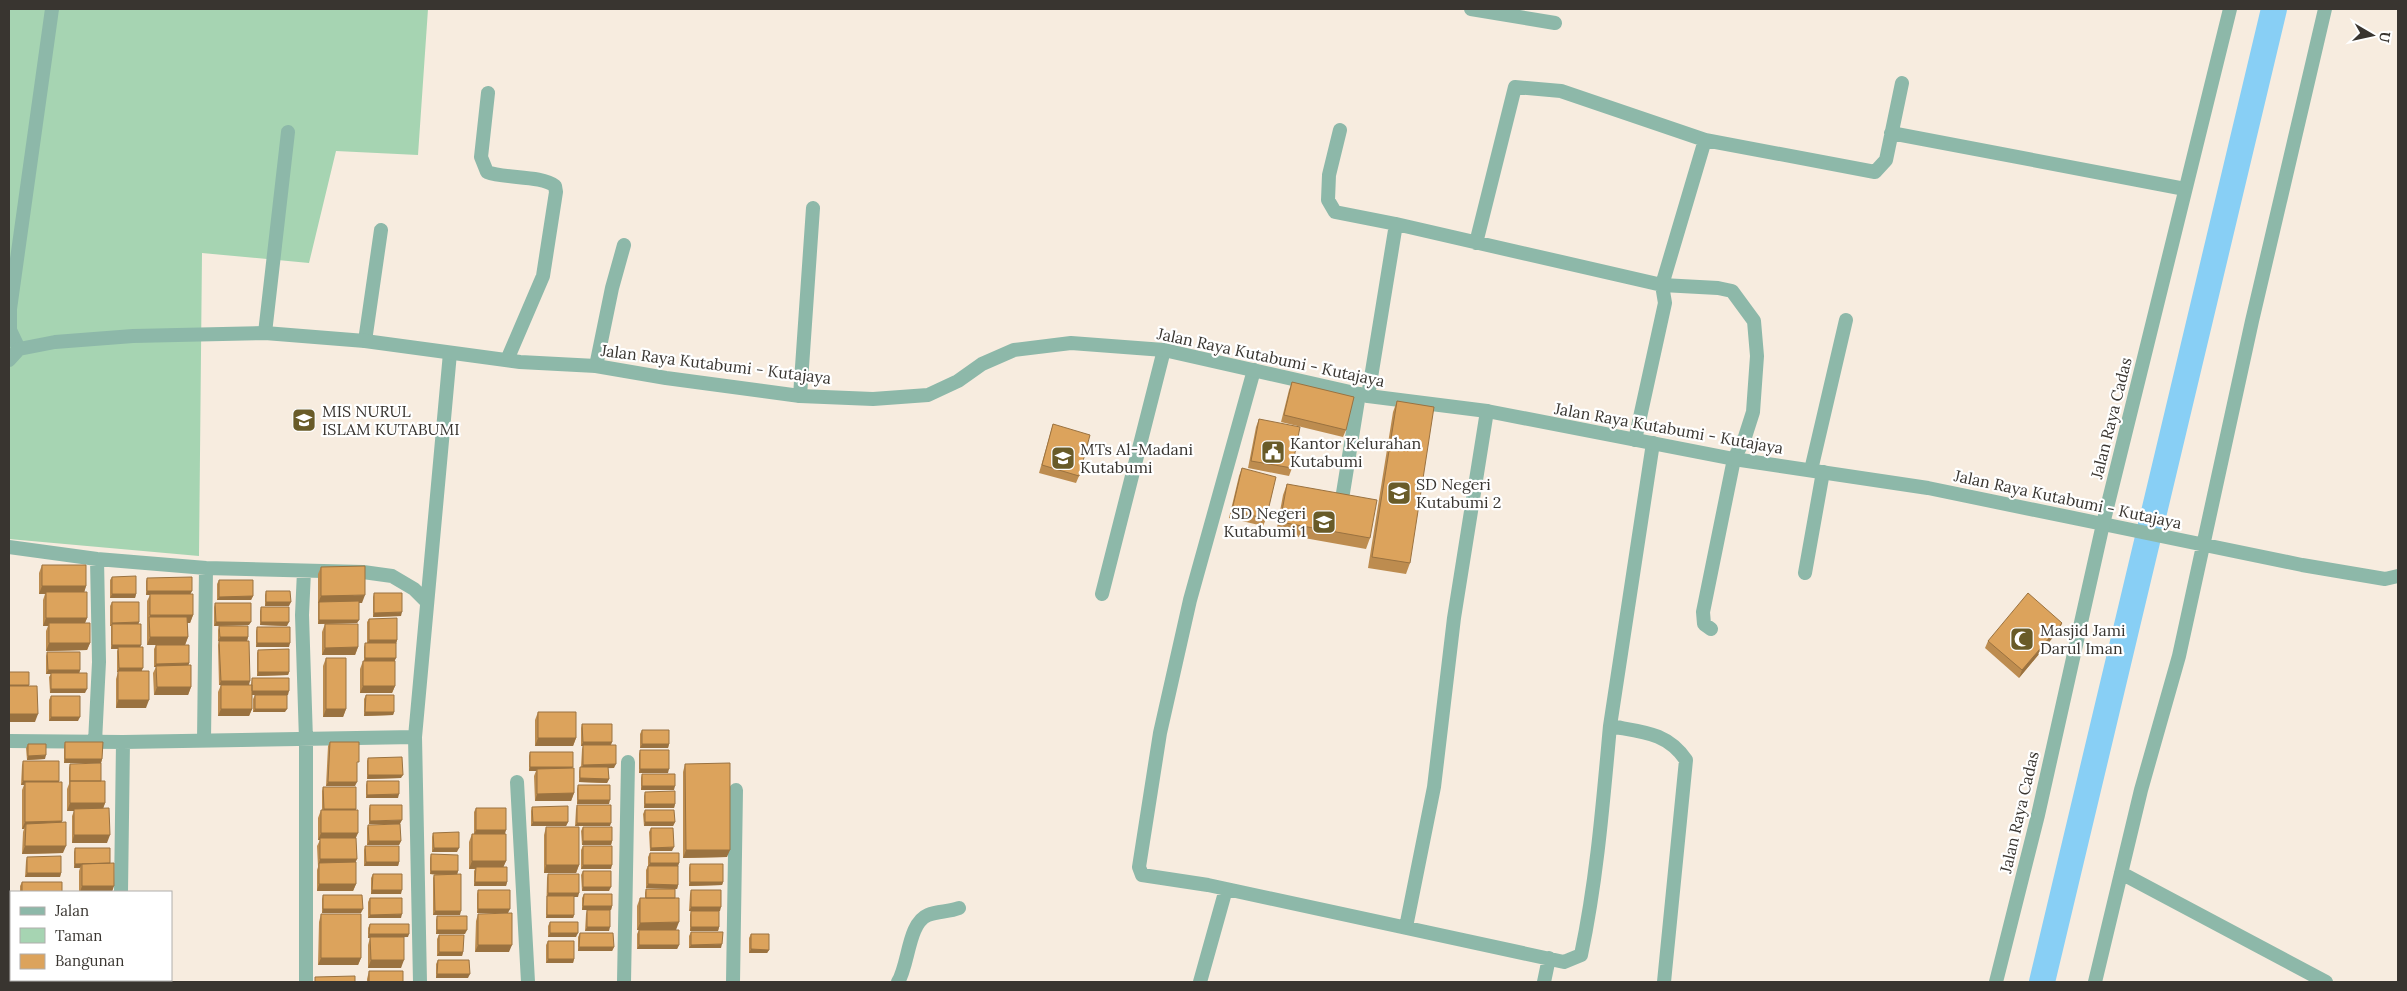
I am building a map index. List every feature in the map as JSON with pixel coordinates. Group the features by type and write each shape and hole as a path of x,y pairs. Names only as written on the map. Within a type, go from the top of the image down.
{"street":[{"path":"9,360 19,349 10,330 10,309 52,9"},
{"path":"1471,9 1555,23"},
{"name":"Jalan Raya Cadas","path":"1996,982 2038,815 2103,524 2230,9"},
{"path":"2095,982 2141,790 2179,656 2205,545 2252,321 2325,9"},
{"path":"1476,243 1515,87 1561,92 1705,140 1875,172 1886,160 1902,83"},
{"path":"488,93 481,157 487,172 500,176 544,181 555,186 556,192 543,276 508,360"},
{"path":"1340,130 1330,175 1328,200 1336,212 1662,285 1718,288 1732,291 1754,321 1758,356 1753,412 1745,437 1734,459 1703,612 1704,624 1711,629"},
{"path":"265,333 288,132"},
{"path":"1891,133 2185,189"},
{"path":"1635,440 1665,303 1662,285 1705,140"},
{"path":"800,396 813,208"},
{"path":"1343,493 1396,224"},
{"path":"365,341 381,230"},
{"path":"596,366 612,288 624,245"},
{"path":"1805,573 1817,471 1846,320"},
{"name":"Jalan Raya Kutabumi - Kutajaya","path":"19,349 55,342 133,336 265,333 365,341 508,360 596,366 666,378 800,396 873,399 928,394 958,380 982,364 1014,350 1071,343 1164,350 1363,395 1487,411 1734,459 1928,488 2127,530 2385,579 2398,576"},
{"path":"1102,594 1164,350"},
{"path":"420,982 415,737 450,353"},
{"path":"1254,370 1190,600 1160,733 1139,867 1142,875 1226,889 1564,962 1581,955 1599,845 1610,726 1653,443"},
{"path":"1406,927 1434,787 1452,628 1487,411"},
{"path":"9,547 97,559 206,568 363,572 392,576 414,589 427,602"},
{"path":"95,742 99,662 97,559"},
{"path":"204,741 206,568"},
{"path":"304,571 302,615 306,740 306,982"},
{"path":"1610,726 1657,735 1676,746 1686,760 1664,982"},
{"path":"9,741 123,742 415,737"},
{"path":"121,891 123,742"},
{"path":"624,982 628,762"},
{"path":"517,782 528,982"},
{"path":"733,982 736,790"},
{"path":"2121,873 2321,981"},
{"path":"1200,982 1226,889"},
{"path":"898,982 905,968 913,934 919,921 930,914 948,912 959,908"},
{"path":"9,915 10,982"},
{"path":"1544,982 1548,958"}],"green space":[{"path":"9,9 428,9 418,155 336,151 309,263 202,253 199,556 9,539"}],"building":[{"path":"1292,382 1354,397 1346,430 1284,415"},
{"name":"SD Negeri Kutabumi 2","path":"1397,401 1434,407 1410,563 1372,557"},
{"name":"Kantor Kelurahan Kutabumi","path":"1259,419 1300,427 1292,468 1251,461"},
{"name":"MTs Al-Madani Kutabumi","path":"1053,424 1090,435 1079,476 1042,465"},
{"path":"1242,468 1276,477 1266,519 1232,510"},
{"name":"SD Negeri Kutabumi 1","path":"1287,484 1377,500 1370,538 1280,522"},
{"path":"42,565 86,565 86,586 42,586"},
{"path":"365,566 365,595 321,596 321,567"},
{"path":"136,576 136,594 112,594 112,577"},
{"path":"192,577 192,591 147,591 147,578"},
{"path":"219,580 253,580 253,596 219,597"},
{"path":"266,591 290,591 291,602 266,602"},
{"path":"46,592 87,592 87,618 46,618"},
{"path":"374,593 402,593 402,612 374,613"},
{"name":"Masjid Jami Darul Iman","path":"2028,593 2062,623 2022,670 1988,641"},
{"path":"150,594 193,594 193,615 150,615"},
{"path":"359,601 359,620 319,620 319,602"},
{"path":"112,602 139,602 139,622 112,623"},
{"path":"215,603 251,603 251,622 216,622"},
{"path":"261,607 289,607 289,622 261,622"},
{"path":"149,617 187,617 188,637 150,637"},
{"path":"397,618 397,640 369,640 369,619"},
{"path":"49,623 90,623 90,643 49,643"},
{"path":"112,624 141,624 141,645 112,645"},
{"path":"325,624 358,624 358,647 325,648"},
{"path":"219,626 248,626 248,637 220,637"},
{"path":"257,627 290,627 290,643 257,643"},
{"path":"219,641 249,641 250,681 221,681"},
{"path":"365,643 396,643 396,658 365,658"},
{"path":"156,645 189,645 189,663 156,664"},
{"path":"118,647 143,647 143,668 119,668"},
{"path":"289,649 289,672 258,672 258,650"},
{"path":"47,652 80,652 80,670 48,670"},
{"path":"326,658 346,658 346,709 326,709"},
{"path":"363,661 395,661 395,686 363,686"},
{"path":"191,665 191,687 157,687 156,666"},
{"path":"118,671 149,671 149,700 118,700"},
{"path":"9,672 29,672 29,685 9,685"},
{"path":"51,673 87,673 87,689 51,689"},
{"path":"252,678 289,678 289,691 252,691"},
{"path":"221,685 252,685 252,709 221,709"},
{"path":"9,686 37,686 38,714 9,714"},
{"path":"255,695 287,695 287,709 255,709"},
{"path":"366,695 394,695 394,712 365,712"},
{"path":"51,696 80,696 80,717 51,717"},
{"path":"538,712 576,712 576,738 538,738"},
{"path":"582,724 612,724 612,742 583,742"},
{"path":"642,730 669,730 669,744 642,744"},
{"path":"65,742 103,742 102,759 65,759"},
{"path":"330,742 359,742 357,782 328,782"},
{"path":"28,744 46,744 46,755 28,756"},
{"path":"583,745 616,745 616,764 583,765"},
{"path":"640,750 669,750 669,769 640,769"},
{"path":"530,752 573,752 573,767 530,767"},
{"path":"402,757 403,775 368,775 368,758"},
{"path":"23,761 59,761 59,781 23,781"},
{"path":"101,763 101,781 70,781 70,764"},
{"path":"730,763 730,850 686,850 685,764"},
{"path":"580,767 608,767 609,779 580,778"},
{"path":"574,768 574,793 537,794 537,769"},
{"path":"642,774 675,774 675,786 642,786"},
{"path":"70,781 105,781 105,803 70,803"},
{"path":"367,781 399,781 399,794 367,795"},
{"path":"25,782 62,782 62,821 25,822"},
{"path":"578,785 610,785 610,800 578,800"},
{"path":"323,787 356,787 356,809 324,809"},
{"path":"675,791 675,804 645,804 645,792"},
{"path":"370,805 402,805 402,820 370,821"},
{"path":"577,805 611,805 611,823 577,823"},
{"path":"568,806 568,822 533,822 532,807"},
{"path":"109,808 110,835 74,835 74,809"},
{"path":"476,808 506,808 506,830 476,830"},
{"path":"321,810 358,810 358,833 321,833"},
{"path":"645,810 674,810 675,822 645,822"},
{"path":"66,822 66,846 25,846 26,824"},
{"path":"400,824 401,841 369,841 368,825"},
{"path":"546,827 579,827 579,865 546,865"},
{"path":"583,827 612,827 612,841 583,841"},
{"path":"651,828 673,828 674,847 651,848"},
{"path":"459,832 459,848 434,848 433,833"},
{"path":"472,834 506,834 506,861 472,861"},
{"path":"320,838 356,838 357,859 320,859"},
{"path":"365,846 399,846 399,862 366,862"},
{"path":"583,846 612,846 612,865 583,865"},
{"path":"75,848 110,848 110,863 75,864"},
{"path":"650,853 679,853 679,863 650,863"},
{"path":"431,854 458,855 458,871 431,871"},
{"path":"61,856 61,873 27,873 27,857"},
{"path":"356,862 356,884 319,884 319,863"},
{"path":"114,863 114,886 82,886 82,864"},
{"path":"690,864 723,864 723,882 690,882"},
{"path":"648,866 678,866 678,885 648,884"},
{"path":"476,867 507,867 507,882 475,882"},
{"path":"583,871 611,871 611,887 583,887"},
{"path":"373,874 402,874 402,890 372,890"},
{"path":"461,874 461,911 435,911 434,875"},
{"path":"548,874 579,874 579,893 548,893"},
{"path":"22,882 62,882 62,891 22,891"},
{"path":"646,889 675,889 675,898 646,898"},
{"path":"478,890 510,890 510,909 478,909"},
{"path":"691,890 721,890 721,907 691,907"},
{"path":"584,894 612,894 612,906 583,906"},
{"path":"323,895 362,895 363,909 323,909"},
{"path":"547,896 574,896 574,915 547,915"},
{"path":"370,898 402,898 402,914 370,915"},
{"path":"640,898 679,898 679,922 640,923"},
{"path":"587,910 610,910 610,927 587,927"},
{"path":"691,911 719,911 719,927 691,927"},
{"path":"512,913 512,945 478,945 478,914"},
{"path":"321,914 361,914 361,958 321,958"},
{"path":"437,916 467,916 467,930 437,930"},
{"path":"550,922 578,922 578,933 550,933"},
{"path":"370,924 409,924 409,934 369,934"},
{"path":"639,930 679,930 679,945 639,945"},
{"path":"691,932 723,932 722,944 691,945"},
{"path":"580,933 613,933 614,947 579,947"},
{"path":"751,934 769,934 769,950 751,949"},
{"path":"439,935 464,935 463,952 439,952"},
{"path":"370,937 404,937 404,960 371,960"},
{"path":"548,941 574,941 574,959 548,959"},
{"path":"438,960 469,960 470,974 437,974"},
{"path":"369,971 403,971 403,982 369,982"},
{"path":"355,976 355,982 315,982 315,977"},
{"path":"30,981 61,981 61,982"},
{"path":"71,981 111,981 111,982"}],"waterway":[{"path":"2042,982 2274,9"}],"place":[{"name":"MIS NURUL ISLAM KUTABUMI","path":"304,420"},
{"name":"Kantor Kelurahan Kutabumi","path":"1273,452"},
{"name":"MTs Al-Madani Kutabumi","path":"1063,458"},
{"name":"SD Negeri Kutabumi 2","path":"1399,493"},
{"name":"SD Negeri Kutabumi 1","path":"1324,522"},
{"name":"Masjid Jami Darul Iman","path":"2022,639"}]}
